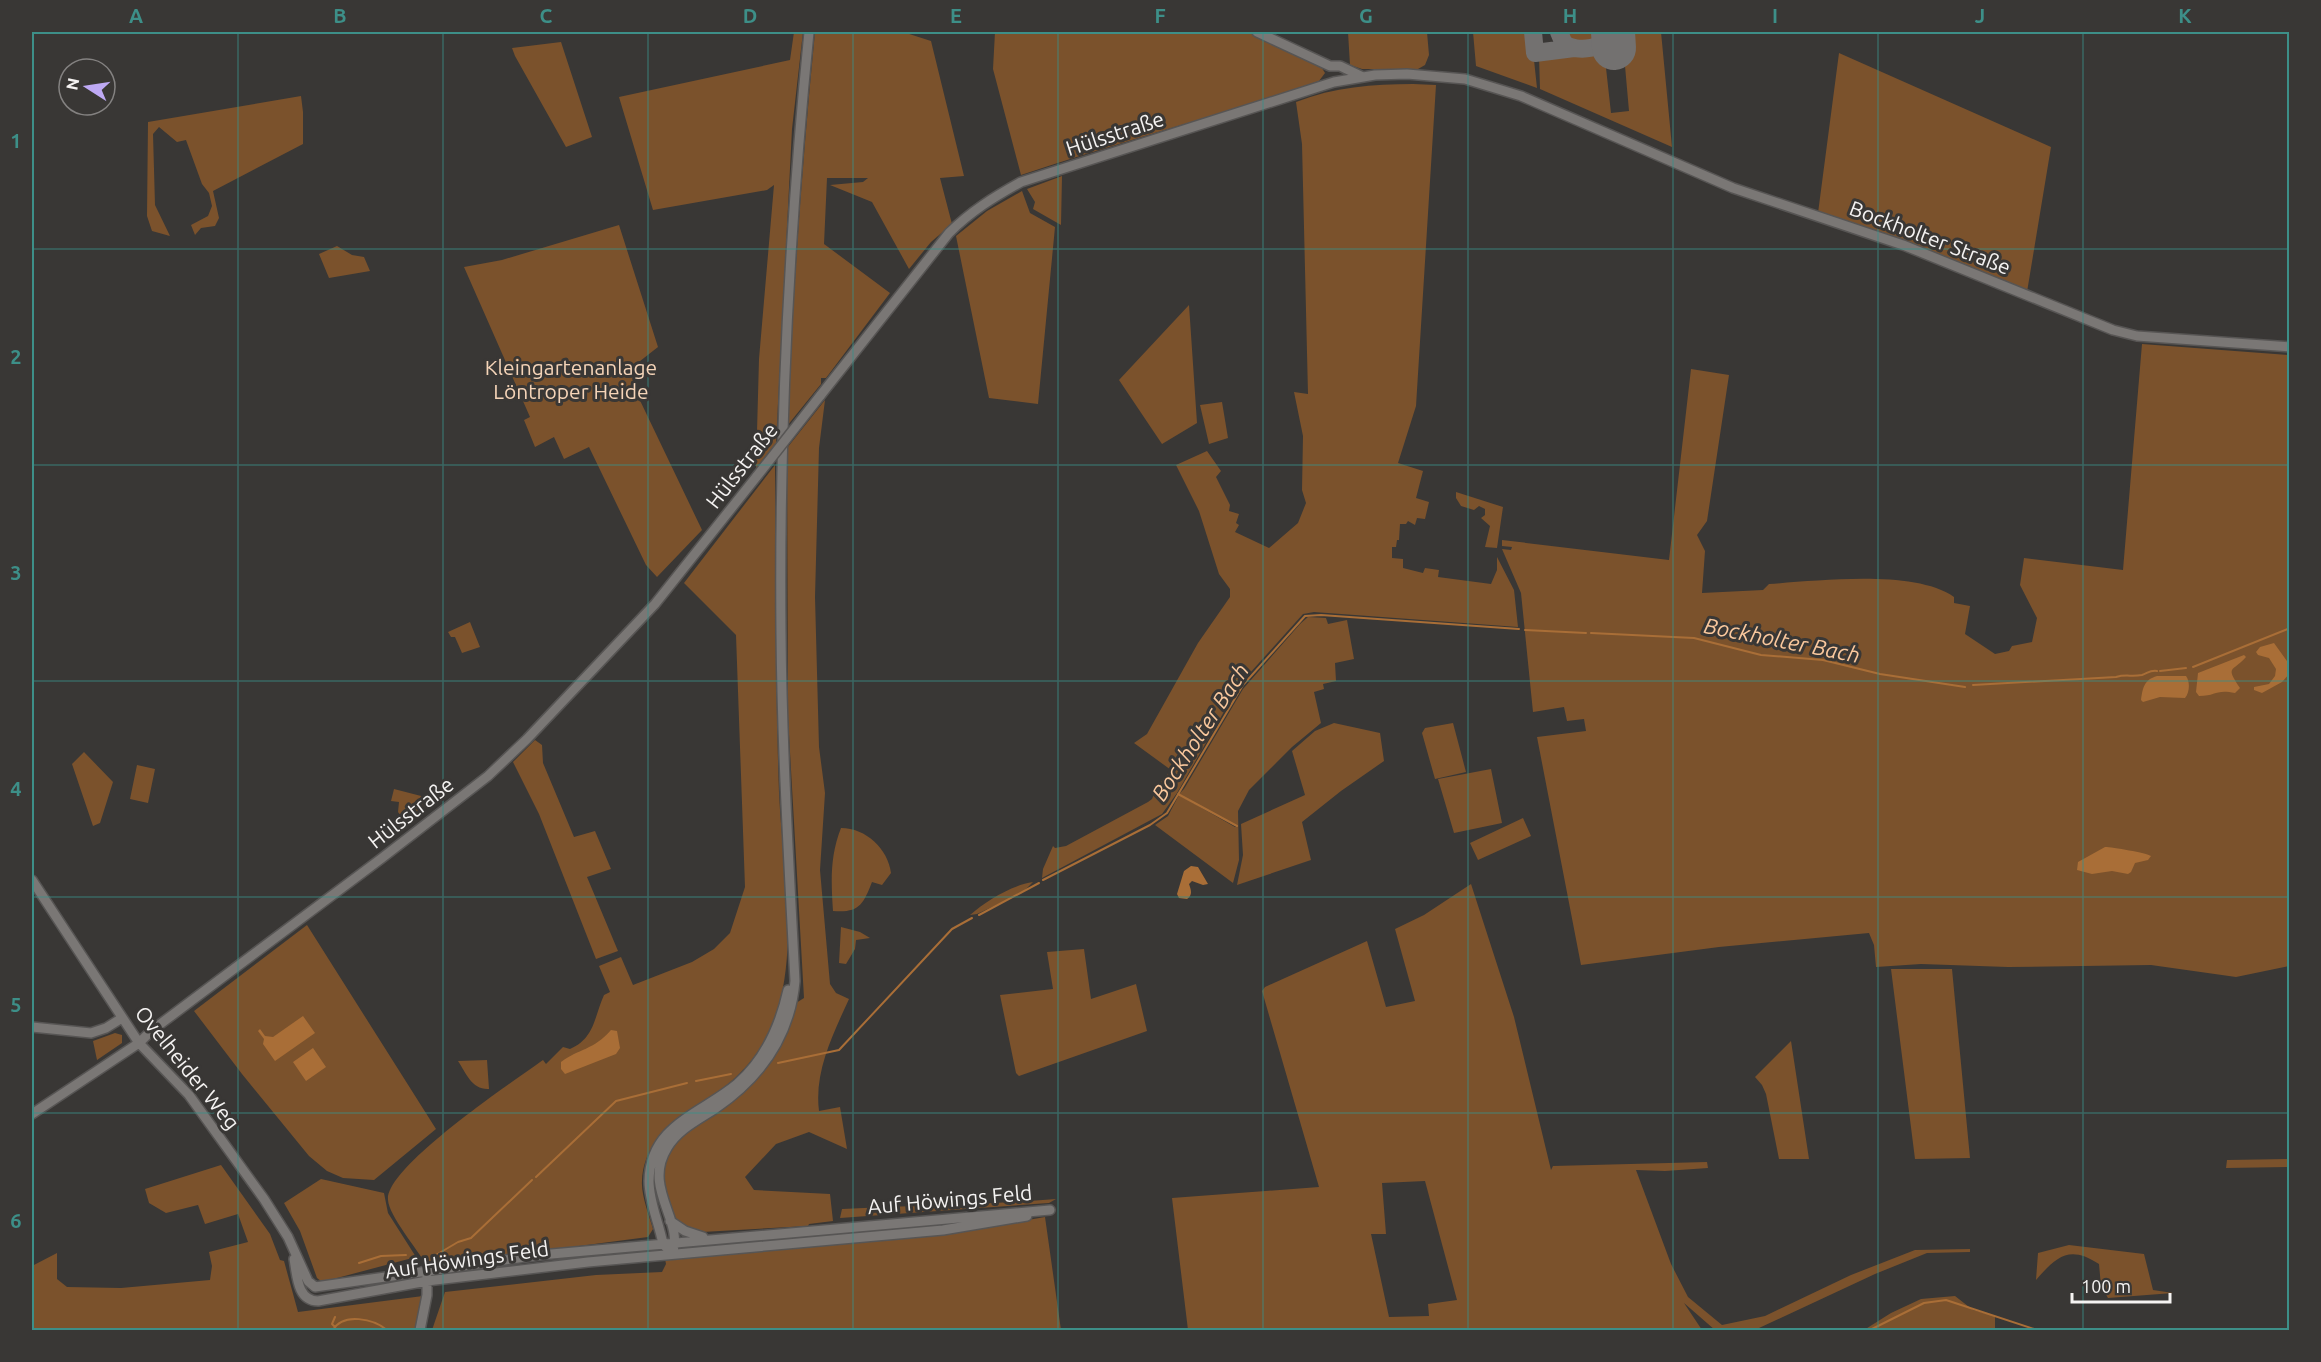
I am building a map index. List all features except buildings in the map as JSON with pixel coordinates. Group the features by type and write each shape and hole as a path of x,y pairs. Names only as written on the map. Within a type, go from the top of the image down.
{"main road":[{"path":"794,952 783,1012 774,1036 762,1056 736,1085 673,1128 656,1153 649,1183 663,1244 672,1253 676,1242 658,1181 663,1156 680,1132 739,1092 762,1068 783,1033 792,1003 795,981 794,952 783,741 781,508 786,319 798,140 809,32"},
{"path":"1257,32 1330,66 1340,66 1363,77"},
{"path":"1330,66 1334,82"},
{"name":"Hülsstraße","path":"32,1114 139,1043 488,776 655,604 949,233 980,206 1021,182 1334,82 1363,77 1407,74 1465,80 1521,96 1568,116"},
{"name":"Bockholter Straße","path":"1568,116 1733,188 1903,245 2113,330 2138,336 2289,347"},
{"name":"Ovelheider Weg","path":"32,880 139,1043 183,1088 201,1111 277,1218 293,1250"},
{"path":"32,1027 91,1033 106,1028 122,1018"},
{"name":"Auf Höwings Feld","path":"1050,1210 1019,1219 979,1226 672,1253 427,1281 313,1301 305,1297 300,1290 293,1250 308,1281 315,1287 540,1256 1050,1210"},
{"path":"669,1220 685,1231 711,1239"},
{"path":"420,1330 427,1295 426,1270"}],"green space":[{"path":"794,32 803,32 792,129 776,443 756,468 759,359 774,185 767,190 653,210 619,97 790,60"},
{"path":"815,32 903,32 931,41 964,176 940,178 952,224 931,242 909,269 872,202 830,185 863,182 868,178 827,178 824,244 890,293 826,378 821,378 821,384 787,426 798,229"},
{"path":"995,32 1248,32 1320,65 1325,73 1319,81 1021,175 993,69"},
{"path":"1348,32 1427,32 1429,55 1425,65 1418,69 1362,69 1350,65"},
{"path":"1473,32 1531,32 1537,88 1476,66"},
{"path":"1563,32 1602,32 1594,42 1580,44 1572,43"},
{"path":"1622,32 1661,32 1672,147 1540,89 1539,56 1604,50 1611,113 1629,111"},
{"path":"561,42 592,137 566,147 512,48"},
{"path":"1839,53 2051,147 2027,292 1818,213"},
{"path":"1436,85 1416,406 1398,463 1423,471 1416,498 1429,502 1425,519 1417,518 1415,525 1408,521 1406,524 1400,524 1399,540 1397,540 1396,547 1392,547 1392,558 1403,559 1403,568 1423,573 1425,568 1439,570 1438,577 1491,584 1497,570 1497,557 1514,590 1518,627 1314,612 1303,614 1240,684 1177,793 1162,814 1042,878 1043,869 1053,846 1055,848 1066,846 1152,799 1158,785 1171,770 1134,743 1147,734 1198,643 1230,597 1230,589 1219,574 1199,511 1176,465 1207,451 1221,471 1216,477 1230,505 1229,511 1239,514 1236,523 1239,525 1235,532 1269,548 1298,523 1306,503 1302,490 1303,436 1294,392 1308,394 1302,144 1296,102 1354,87"},
{"path":"301,96 303,144 213,191 219,218 215,226 201,228 195,235 191,225 208,216 212,206 209,193 202,184 186,140 177,142 159,127 153,134 155,205 170,236 152,231 147,216 148,122"},
{"path":"1062,176 1061,225 1033,209 1035,202 1027,189"},
{"path":"1022,191 1030,213 1055,227 1038,404 989,398 956,236 987,211"},
{"name":"Kleingartenanlage Löntroper Heide","path":"619,225 658,347 635,365 635,390 702,530 657,577 646,565 589,447 564,459 554,437 535,447 524,420 530,417 464,267 502,260"},
{"path":"337,246 352,255 364,257 370,271 329,278 319,254"},
{"path":"1189,305 1197,423 1162,444 1119,380"},
{"path":"2142,344 2289,355 2289,966 2236,977 2151,965 2008,967 1921,964 1876,967 1874,945 1869,933 1719,947 1581,965 1537,737 1586,731 1584,719 1567,721 1564,707 1533,712 1521,593 1502,549 1511,550 1512,547 1502,546 1502,540 1669,560 1691,369 1729,375 1707,521 1697,535 1705,551 1702,593 1763,590 1769,584 1839,579 1915,583 1937,588 1954,597 1954,603 1970,606 1965,634 1995,654 2009,651 2012,646 2032,642 2037,618 2020,585 2024,558 2123,570"},
{"path":"825,400 819,448 815,597 819,747 825,793 820,870 830,984 836,993 849,999 826,1054 818,1096 819,1111 840,1107 847,1149 809,1132 776,1144 745,1177 754,1190 830,1194 833,1221 808,1226 702,1232 674,1218 662,1190 665,1156 680,1135 738,1096 796,1003 804,998 788,717 787,448"},
{"path":"1222,402 1228,438 1209,444 1200,405"},
{"path":"775,465 779,792 788,928 784,982 771,1027 763,1044 746,1067 725,1086 679,1119 654,1145 646,1161 642,1181 644,1199 653,1229 648,1237 427,1266 398,1224 388,1200 393,1185 407,1167 428,1147 506,1086 543,1060 546,1064 563,1047 570,1049 584,1039 593,1026 604,995 610,992 599,966 621,957 633,985 692,962 714,949 730,933 745,887 736,635 684,583"},
{"path":"1456,492 1503,507 1497,548 1485,547 1490,526 1481,518 1485,515 1485,509 1479,506 1474,510 1461,506 1456,498"},
{"path":"1308,617 1326,618 1328,624 1347,620 1354,659 1335,663 1336,681 1323,684 1324,689 1314,692 1321,723 1292,747 1249,790 1238,811 1239,860 1233,883 1155,825 1168,816 1179,795 1237,827 1179,794 1243,689"},
{"path":"470,622 480,647 462,653 455,637 451,637 448,632"},
{"path":"1334,723 1380,733 1384,761 1302,822 1311,860 1237,885 1243,855 1241,824 1305,795 1292,751 1315,731"},
{"path":"1453,723 1466,772 1435,779 1422,733 1425,728"},
{"path":"535,740 542,745 543,763 574,837 595,831 611,869 587,877 618,951 596,959 539,814 513,762"},
{"path":"84,752 113,782 100,823 93,826 72,764"},
{"path":"137,765 155,769 148,803 130,799"},
{"path":"1491,769 1502,823 1454,833 1438,779"},
{"path":"394,789 425,797 427,807 406,823 398,812 399,802 391,801"},
{"path":"1523,818 1531,836 1478,860 1470,843"},
{"path":"841,828 859,832 874,842 885,856 891,873 882,885 872,882 866,897 859,906 849,911 833,911 832,869"},
{"path":"1033,882 1022,893 977,914 970,915 1000,894"},
{"path":"1471,884 1514,1017 1551,1170 1553,1166 1707,1162 1708,1168 1665,1171 1636,1170 1671,1264 1688,1297 1722,1325 1765,1316 1851,1275 1915,1250 1970,1249 1970,1252 1927,1253 1875,1274 1759,1328 1749,1330 1715,1330 1684,1303 1702,1330 1188,1330 1172,1198 1319,1187 1262,991 1265,987 1367,941 1386,1007 1415,1001 1395,929 1424,915","holes":["1425,1181 1457,1300 1428,1304 1429,1316 1389,1317 1371,1234 1386,1234 1382,1183"]},
{"path":"307,925 436,1129 374,1180 343,1178 327,1171 309,1156 194,1011"},
{"path":"841,927 860,932 870,938 856,940 855,949 846,964 839,963"},
{"path":"1084,949 1091,999 1136,984 1147,1031 1019,1076 1016,1073 1000,995 1053,989 1047,952"},
{"path":"1891,969 1952,969 1970,1158 1915,1159"},
{"path":"115,1033 122,1035 122,1043 97,1060 93,1041"},
{"path":"1791,1041 1809,1159 1779,1159 1766,1094 1755,1077"},
{"path":"487,1060 489,1089 483,1089 474,1084 458,1061"},
{"path":"2289,1159 2289,1167 2226,1168 2227,1160"},
{"path":"221,1165 270,1234 280,1260 284,1261 298,1312 423,1296 417,1330 32,1330 32,1266 57,1253 57,1279 67,1287 121,1288 210,1280 212,1266 209,1252 248,1242 238,1214 205,1224 198,1205 166,1213 149,1203 145,1189"},
{"path":"321,1179 384,1193 388,1213 416,1257 322,1282 317,1278 300,1231 284,1203"},
{"path":"1056,1199 1049,1203 840,1218 842,1209"},
{"path":"1045,1217 1061,1330 432,1330 445,1292 596,1275 662,1272 666,1264 665,1259 906,1238 959,1232"},
{"path":"2069,1245 2144,1254 2153,1290 2173,1293 2108,1298 2101,1286 2099,1264 2088,1258 2071,1254 2050,1265 2036,1280 2038,1253"},
{"path":"1955,1296 1973,1310 1995,1316 1995,1330 1864,1330 1891,1313 1921,1299"}],"shaded area":[{"path":"2274,643 2289,664 2289,674 2282,682 2262,693 2254,690 2254,687 2269,684 2275,676 2276,669 2269,658 2258,655 2256,652 2260,647"},
{"path":"2244,655 2246,657 2232,670 2240,688 2235,693 2220,692 2199,696 2196,692 2198,673"},
{"path":"2157,676 2186,676 2189,687 2185,698 2160,697 2143,702 2141,700 2145,685"},
{"path":"2105,847 2151,856 2148,860 2135,863 2128,874 2112,871 2092,874 2077,870 2078,862"},
{"path":"1191,866 1198,867 1208,884 1203,885 1192,881 1189,884 1190,896 1187,899 1179,898 1177,894 1184,871"},
{"path":"303,1016 315,1033 275,1061 263,1044 264,1039 258,1031 260,1029 265,1036 273,1037"},
{"path":"611,1030 617,1031 620,1048 616,1054 565,1074 561,1069 561,1062 598,1042"},
{"path":"313,1048 326,1067 306,1081 293,1062"}],"waterway":[{"name":"Bockholter Bach","path":"1043,880 1150,825 1167,813 1243,685 1305,616 1321,615 1519,629"},
{"name":"Bockholter Bach","path":"2193,667 2290,628"},
{"name":"Bockholter Bach","path":"1525,630 1586,633"},
{"name":"Bockholter Bach","path":"1591,633 1694,638 1761,655 1823,660 1880,674 1965,687"},
{"name":"Bockholter Bach","path":"2160,671 2186,668"},
{"name":"Bockholter Bach","path":"1973,685 2138,676 2157,671"},
{"path":"1178,794 1237,826"},
{"name":"Bockholter Bach","path":"979,915 1039,883"},
{"name":"Bockholter Bach","path":"778,1063 839,1050 952,929 972,918"},
{"name":"Bockholter Bach","path":"696,1081 731,1074"},
{"name":"Bockholter Bach","path":"536,1177 616,1101 687,1083"},
{"name":"Bockholter Bach","path":"436,1255 458,1242 471,1238 532,1180"},
{"name":"Bockholter Bach","path":"359,1263 381,1256 406,1255"},
{"path":"1870,1330 1924,1303 1946,1300 2037,1330"},
{"name":"Bockholter Bach","path":"335,1317 332,1324 335,1327"},
{"path":"333,1330 338,1324 351,1319 367,1320 387,1330"}],"taxiway":[{"path":"1533,32 1535,53 1574,48"},
{"path":"1559,32 1564,44 1584,49 1605,42 1612,32"}],"runway":[{"path":"1613,32 1614,48"}]}
